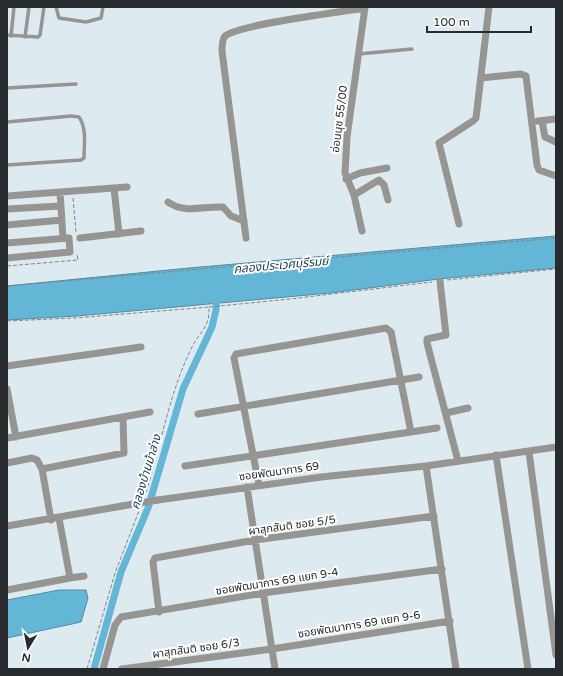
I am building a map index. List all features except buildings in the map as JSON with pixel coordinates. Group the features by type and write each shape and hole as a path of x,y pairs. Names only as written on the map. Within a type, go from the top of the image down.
{"street":[{"path":"459,224 439,142 476,118 489,7"},
{"path":"246,238 222,51 223,39 226,35 237,31 259,26 365,8"},
{"name":"อ่อนนุช 55/00","path":"362,231 354,195 346,179 345,173 347,137 365,8"},
{"path":"481,78 521,74 526,76 537,165 539,170 556,176"},
{"path":"532,122 556,119"},
{"path":"542,120 545,137 556,142"},
{"path":"346,179 360,173 387,168"},
{"path":"354,195 379,180 384,185 388,200"},
{"path":"7,196 127,187"},
{"path":"114,188 119,234"},
{"path":"60,192 63,238"},
{"path":"168,202 175,207 185,209 223,207 231,216 244,221"},
{"path":"7,209 61,206"},
{"path":"7,225 62,220"},
{"path":"78,238 141,231"},
{"path":"7,243 68,238 70,252 7,258"},
{"path":"440,281 446,335 427,339 427,342 458,460"},
{"path":"258,485 234,358 236,354 377,328 386,328 391,332 411,432"},
{"path":"7,366 141,347"},
{"path":"198,414 419,377"},
{"path":"7,389 16,437"},
{"path":"446,413 468,408"},
{"path":"7,438 150,412"},
{"path":"42,469 124,453 126,449 123,417"},
{"path":"185,466 437,428"},
{"name":"ซอยพัฒนาการ 69","path":"7,526 55,519 158,500 258,485 426,466 458,460 529,452 556,447"},
{"path":"529,452 552,604 556,655"},
{"path":"496,455 528,669"},
{"path":"7,463 32,458 37,460 42,469 70,578"},
{"path":"426,466 450,620 456,669"},
{"path":"247,487 275,669"},
{"name":"ผาสุกสันติ ซอย 5/5","path":"159,612 155,558 255,540 434,516"},
{"name":"ซอยพัฒนาการ 69 แยก 9-4","path":"103,669 118,620 121,617 159,612 263,593 442,569"},
{"path":"7,590 84,576"},
{"name":"ซอยพัฒนาการ 69 แยก 9-6","path":"272,649 450,620"},
{"name":"ผาสุกสันติ ซอย 6/3","path":"122,669 272,649"}],"lane":[{"path":"14,7 9,35 26,37 38,37 40,35 44,7"},
{"path":"26,37 29,7"},
{"path":"56,7 59,18 86,22 101,18 103,7"},
{"path":"358,54 412,49"},
{"path":"7,88 76,84"},
{"path":"7,122 71,116 79,117 84,127 84,158 81,160 7,165"}],"path":[{"path":"73,191 78,238"},
{"path":"7,286 556,238"},
{"path":"7,266 78,260 77,252"},
{"path":"7,321 75,318 290,299 556,269"},
{"path":"143,499 174,390 191,349 202,329 207,325 209,306"},
{"path":"87,669 115,573 141,506"}],"water":[{"name":"คลองประเวศบุรีรมย์","path":"556,236 556,268 439,279 330,293 77,316 7,320 7,286 189,268"},
{"path":"59,590 86,590 88,598 81,622 7,638 7,600"}],"waterway":[{"name":"คลองบ้านม้าล่าง","path":"94,669 121,572 148,508 183,389 212,327 216,310 217,294"}]}
